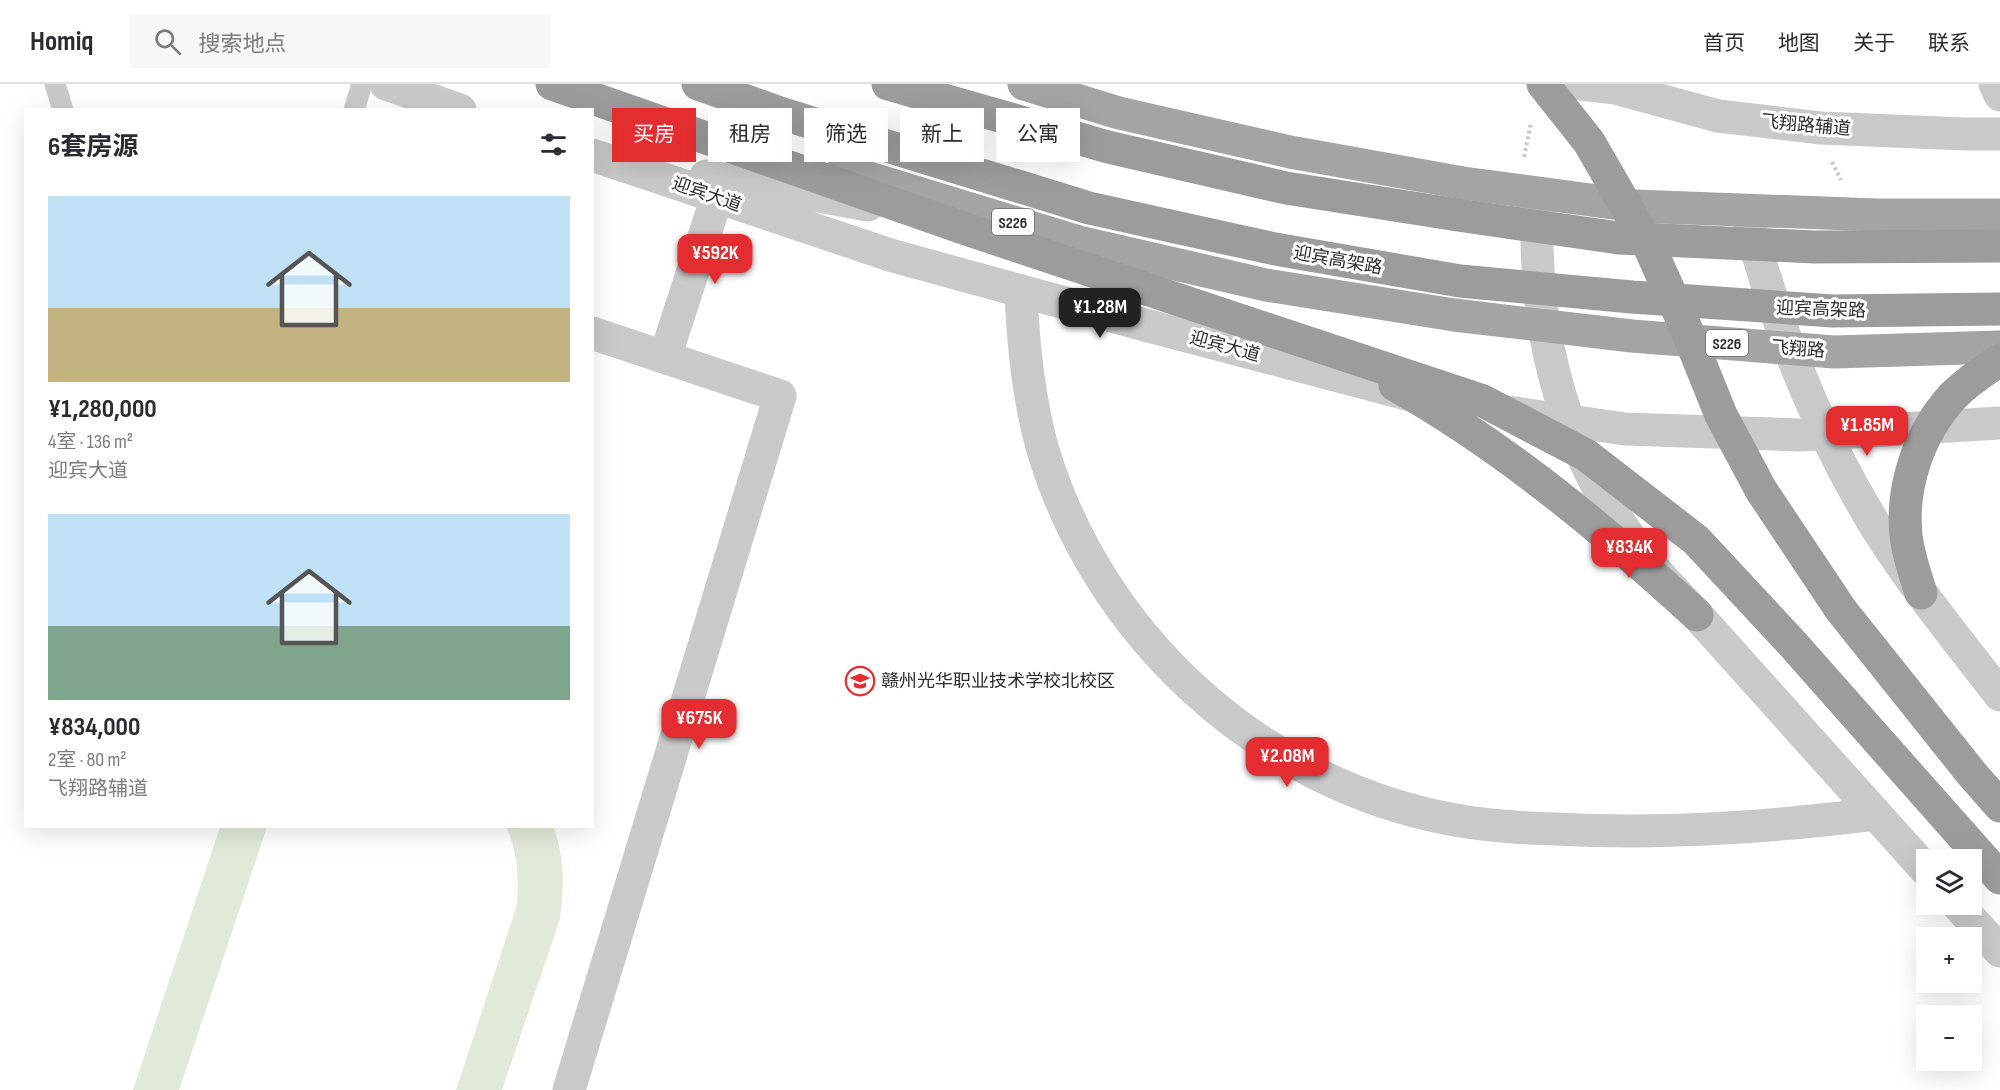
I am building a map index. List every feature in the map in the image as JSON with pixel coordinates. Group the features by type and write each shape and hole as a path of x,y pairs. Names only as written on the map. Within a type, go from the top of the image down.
{"highway":[{"path":"552,84 963,228 1483,401 1586,454 1696,540 1790,641 2000,878"},
{"name":"迎宾高架路","path":"698,84 783,114 1089,208 1287,251 1460,281 1632,297 1833,311 2000,309"},
{"path":"888,84 1108,147 1286,188 1458,215 1619,238 1814,247 2000,246"},
{"path":"1543,84 1589,142 1649,246 1721,415 1761,490 1841,610 2000,806"},
{"path":"1079,242 1163,272 1245,307 1325,346 1412,395 1478,437 1555,492 1628,551 1697,615"},
{"path":"1921,592 1911,564 1906,535 1906,504 1911,474 1931,427 1954,395 1977,375 2000,360"}],"main road":[{"name":"S226","path":"583,84 771,149 1079,242"},
{"path":"1024,84 1119,113 1290,152 1463,183 1635,206 1877,215 2000,215"},
{"name":"飞翔路","path":"1079,242 1266,285 1454,315 1543,326 1632,336 1834,352 2000,347"}],"street":[{"path":"386,84 454,108"},
{"path":"1069,84 1119,113"},
{"name":"飞翔路辅道","path":"1581,84 1616,88 1718,116 1821,128 2000,134"},
{"path":"1995,84 2000,95"},
{"path":"595,156 1079,242"},
{"name":"迎宾大道","path":"595,156 890,255 1439,402 1625,429 1800,435 1826,433"},
{"path":"1538,193 1535,236 1537,278 1550,363 1568,421 1580,451 1603,496 1630,539 1662,578 1916,859"},
{"path":"665,357 717,197"},
{"path":"1746,210 1763,273 1789,348 1807,395 1826,433 1878,529 1921,592 2000,695"},
{"path":"1021,291 1024,354 1030,396 1042,447 1072,525 1108,590 1139,632 1182,678 1246,732 1300,766 1348,789 1398,806 1449,819 1501,827 1595,832 1690,831 1783,825 1876,814"},
{"path":"569,1090 780,396 594,334"},
{"path":"1826,433 2000,423"},
{"path":"1967,915 2000,951"}],"lane":[{"path":"55,84 62,108"},
{"path":"355,108 362,84"}],"green space":[{"path":"220,828 267,828 179,1090 133,1090"},
{"path":"506,828 553,828 560,849 563,872 560,919 502,1090 456,1090 517,905 517,865"}],"place":[{"name":"赣州光华职业技术学校北校区","path":"860,681"}]}
